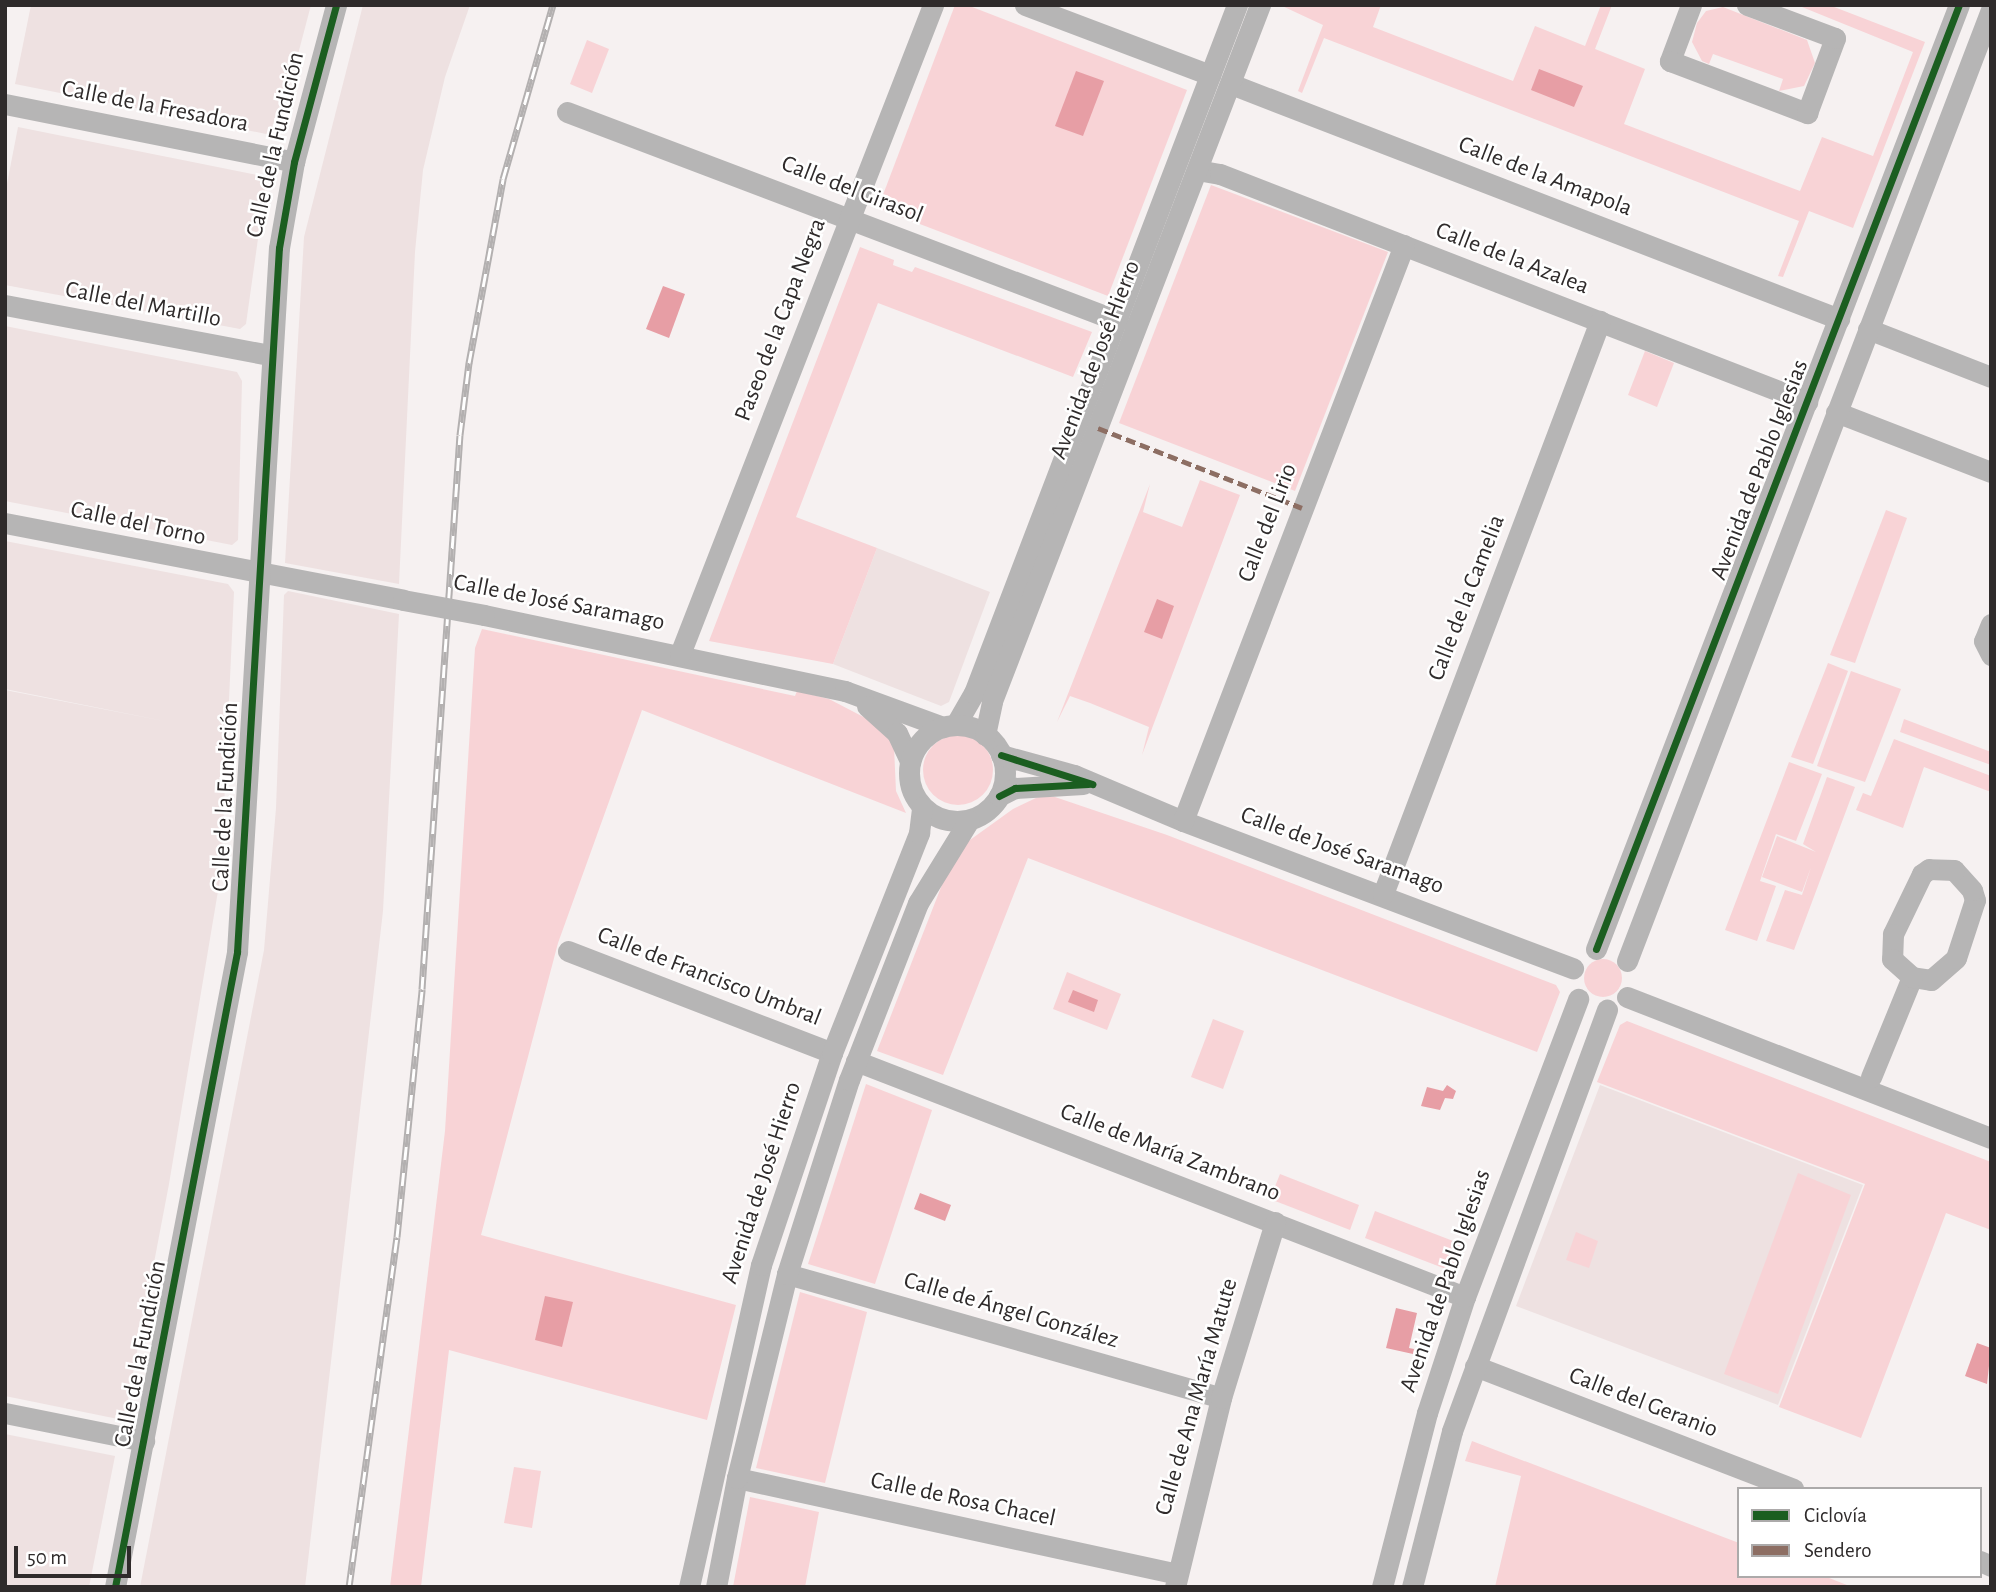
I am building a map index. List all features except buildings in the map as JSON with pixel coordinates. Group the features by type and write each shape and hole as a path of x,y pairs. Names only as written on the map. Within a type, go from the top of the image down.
{"street":[{"name":"Calle de la Fundición","path":"115,1587 237,952 261,576 270,355 279,248 294,162 335,5"},
{"name":"Paseo de la Capa Negra","path":"680,654 933,5"},
{"path":"1025,5 1210,75"},
{"name":"Avenida de José Hierro","path":"950,725 974,693 1237,5"},
{"name":"Avenida de José Hierro","path":"985,735 992,701 1261,5"},
{"path":"1691,5 1670,61 1807,113 1835,38 1747,5"},
{"name":"Avenida de Pablo Iglesias","path":"1596,948 1959,5"},
{"name":"Avenida de Pablo Iglesias","path":"1627,961 1991,10"},
{"name":"Calle de la Amapola","path":"1231,84 1839,319"},
{"name":"Calle de la Fresadora","path":"5,104 294,162"},
{"name":"Calle del Girasol","path":"567,112 849,216 1118,321"},
{"name":"Calle de la Azalea","path":"1197,170 1404,245 1807,402"},
{"name":"Calle del Lirio","path":"1183,821 1404,245"},
{"name":"Calle del Martillo","path":"5,305 270,355"},
{"name":"Calle de la Camelia","path":"1383,894 1600,321"},
{"path":"1868,329 1991,377"},
{"path":"1836,412 1991,472"},
{"name":"Calle del Torno","path":"5,523 261,576"},
{"name":"Calle de José Saramago","path":"261,576 484,615 680,654 845,691 950,725"},
{"path":"1991,624 1984,641 1991,655"},
{"name":"Calle de José Saramago","path":"845,691 883,716 910,761"},
{"path":"950,725 985,735 1001,755 1005,771 999,796 989,809 969,820 948,820 922,807 909,778 910,761 928,734 950,725"},
{"name":"Calle de José Saramago","path":"1001,755 1074,775 1183,821 1383,894 1573,968"},
{"name":"Calle de José Saramago","path":"999,796 1015,788 1092,784"},
{"name":"Avenida de José Hierro","path":"689,1587 761,1265 832,1053 919,833 922,807"},
{"name":"Avenida de José Hierro","path":"716,1587 737,1478 787,1274 856,1061 918,903 969,820"},
{"path":"1929,869 1954,870 1972,890 1975,900 1956,958 1931,980 1912,977 1892,959 1893,934 1922,874 1929,869"},
{"path":"1607,1010 1594,1009 1578,999 1571,984 1573,968 1578,959 1596,948 1617,952 1627,961 1630,992"},
{"name":"Calle de Francisco Umbral","path":"568,951 832,1053"},
{"path":"1871,1077 1912,977"},
{"path":"1412,1587 1449,1443 1475,1366 1607,1010 1630,992"},
{"path":"1630,992 1871,1077 1991,1123"},
{"path":"1630,992 1991,1138"},
{"name":"Avenida de Pablo Iglesias","path":"1382,1587 1427,1413 1465,1297 1578,999"},
{"name":"Calle de María Zambrano","path":"856,1061 1465,1297"},
{"name":"Calle de Ana María Matute","path":"1176,1580 1222,1398 1275,1222"},
{"name":"Calle de Ángel González","path":"787,1274 1222,1398"},
{"name":"Calle del Geranio","path":"1475,1366 1788,1487"},
{"path":"5,1413 144,1441"},
{"name":"Calle de Rosa Chacel","path":"737,1478 1176,1580"}],"shaded area":[{"path":"31,5 311,5 278,130 271,135 15,84"},
{"path":"363,5 470,5 445,77 423,170 415,252 399,584 285,563 304,237"},
{"path":"955,5 967,5 1187,90 1108,296 878,208"},
{"path":"1280,5 1381,5 1373,27 1513,81 1535,26 1585,46 1601,5 1612,5 1595,49 1645,69 1624,124 1800,191 1822,137 1873,156 1913,52 1797,5 1829,5 1925,42 1853,228 1809,211 1783,277 1778,276 1799,221 1324,38 1302,93 1298,91 1323,25"},
{"path":"1723,7 1807,40 1815,63 1804,86 1779,91 1783,79 1713,54 1709,64 1702,61 1692,42 1697,23 1706,11"},
{"path":"587,40 609,49 592,93 570,84"},
{"path":"1539,69 1583,86 1574,107 1531,90"},
{"path":"1076,71 1104,81 1083,136 1055,126"},
{"path":"18,127 262,176 266,182 246,324 240,329 5,285 5,194"},
{"path":"1211,185 1388,252 1295,491 1119,423"},
{"path":"860,247 894,260 893,265 912,272 915,267 1092,332 1073,377 878,303 796,517 877,548 833,664 709,641"},
{"path":"663,286 685,294 669,338 646,329"},
{"path":"5,326 237,372 242,381 238,540 232,545 5,501"},
{"path":"1645,351 1674,363 1657,407 1628,395"},
{"path":"1200,480 1240,495 1142,755 1149,727 1090,703 1070,696 1057,722 1150,484 1143,512 1182,527"},
{"path":"1886,510 1907,518 1855,663 1830,655"},
{"path":"5,541 228,584 234,592 221,873 169,1184 125,1415 118,1419 5,1396 5,690 164,721 5,689"},
{"path":"877,548 990,592 949,702 941,706 833,664"},
{"path":"288,591 399,614 383,911 305,1587 140,1587 264,950 276,808 284,595"},
{"path":"1157,599 1174,606 1162,639 1144,632"},
{"path":"482,629 795,696 797,691 829,699 877,724 887,735 894,747 896,791 906,813 642,710 558,943 481,1235 736,1305 707,1420 449,1350 421,1587 390,1587 445,1131 475,648"},
{"path":"1828,663 1848,671 1813,764 1791,757"},
{"path":"1851,671 1901,689 1865,782 1817,766"},
{"path":"1904,719 1991,752 1991,765 1900,732"},
{"path":"951,735 965,735 978,740 988,750 993,770 988,790 978,800 965,805 951,805 938,800 928,790 923,777 923,763 928,750 938,740"},
{"path":"1894,739 1991,776 1991,792 1924,767 1903,828 1856,810 1863,793 1871,796"},
{"path":"1789,762 1822,774 1796,841 1776,834 1760,881 1776,886 1757,941 1725,930"},
{"path":"1827,777 1855,787 1794,950 1766,941 1785,890 1802,895 1811,867 1802,892 1762,877 1777,836 1816,852 1803,844"},
{"path":"1038,797 1055,797 1167,835 1556,985 1560,992 1537,1052 1028,858 943,1075 877,1051 947,872 963,845 1013,809"},
{"path":"1603,959 1616,965 1622,978 1616,991 1603,997 1590,991 1584,978 1590,965"},
{"path":"1067,972 1121,994 1107,1030 1053,1009"},
{"path":"1073,990 1098,1000 1094,1012 1068,1002"},
{"path":"1213,1019 1244,1031 1223,1089 1191,1077"},
{"path":"1627,1021 1991,1162 1991,1230 1946,1213 1861,1438 1779,1407 1865,1184 1597,1082 1620,1025"},
{"path":"866,1084 932,1110 875,1284 808,1264"},
{"path":"1447,1085 1456,1091 1453,1099 1445,1098 1440,1110 1421,1106 1427,1087 1443,1091"},
{"path":"1600,1085 1863,1185 1778,1405 1516,1306"},
{"path":"1798,1173 1851,1195 1778,1394 1724,1374"},
{"path":"1280,1174 1359,1205 1350,1230 1270,1199"},
{"path":"920,1193 951,1205 945,1221 914,1209"},
{"path":"1375,1211 1461,1244 1451,1271 1365,1238"},
{"path":"1576,1232 1598,1241 1589,1268 1566,1260"},
{"path":"800,1292 867,1312 825,1483 756,1468"},
{"path":"545,1296 573,1302 562,1347 535,1340"},
{"path":"1396,1308 1417,1313 1409,1348 1414,1349 1413,1354 1386,1348"},
{"path":"1977,1343 1991,1348 1987,1384 1965,1376"},
{"path":"5,1434 115,1456 89,1587 5,1587"},
{"path":"1472,1441 1737,1542 1737,1578 1829,1578 1852,1587 1495,1587 1521,1476 1465,1461"},
{"path":"514,1467 541,1471 532,1528 504,1523"},
{"path":"750,1497 819,1512 805,1587 733,1587"}],"railway":[{"path":"349,1587 397,1237 422,989 460,435 469,363 503,179 553,5"}],"marked path":[{"path":"1098,428 1302,508"}],"cycle path":[{"path":"115,1587 237,952 279,248 294,162 336,5"},
{"path":"1596,949 1959,5"},
{"path":"1001,755 1092,784"},
{"path":"999,796 1015,788 1088,784"}]}
